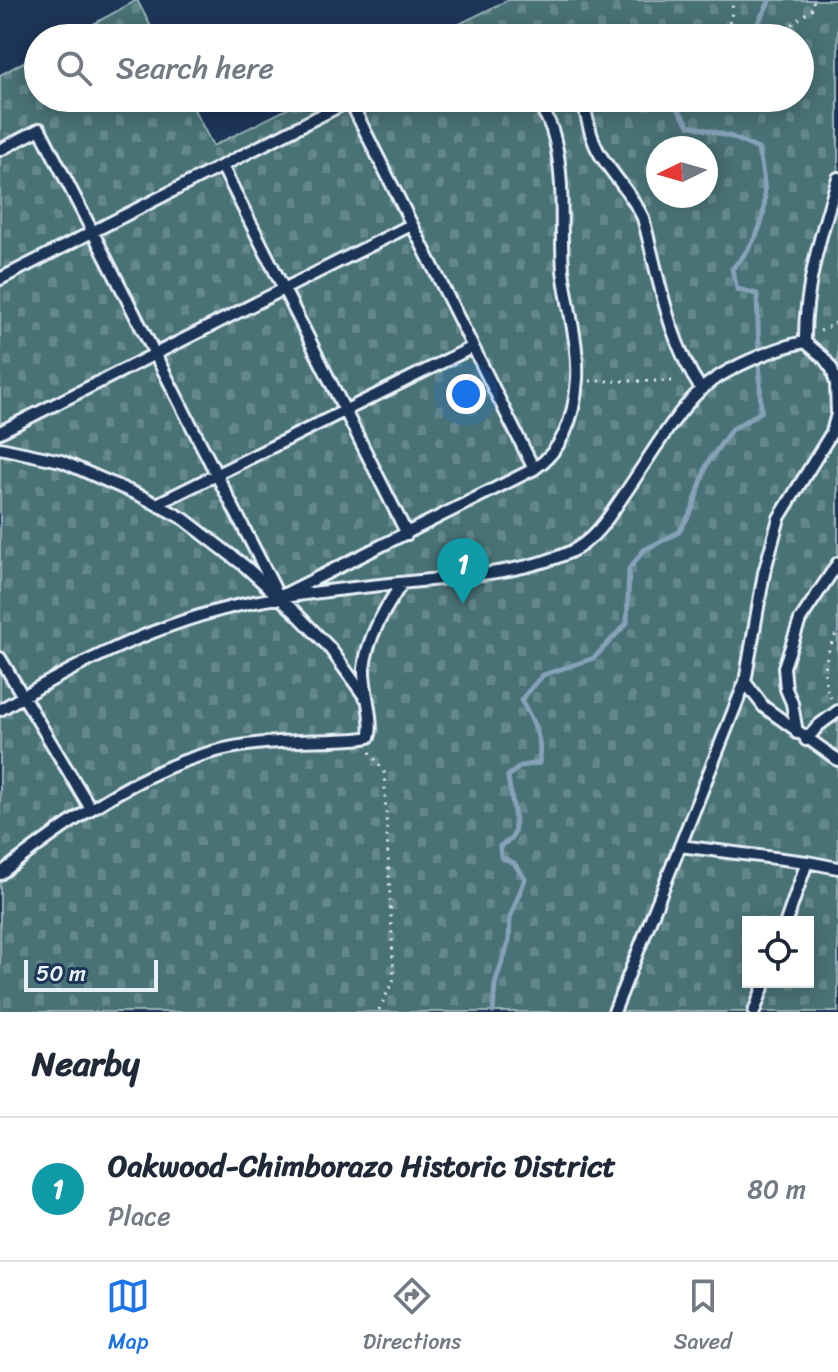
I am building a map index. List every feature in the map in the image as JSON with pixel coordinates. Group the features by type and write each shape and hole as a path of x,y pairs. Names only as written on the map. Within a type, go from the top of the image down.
{"lane":[{"path":"0,279 329,112"},
{"path":"359,112 411,225 534,469"},
{"path":"279,597 534,469 555,453 563,439 577,381 576,361 564,274 557,152 551,127 542,112"},
{"path":"586,112 594,143 643,218 675,343 701,389"},
{"path":"0,150 40,129 279,597"},
{"path":"222,166 407,534"},
{"path":"805,342 805,316 826,217 838,178"},
{"path":"0,432 411,225"},
{"path":"0,710 88,659 170,626 279,597 478,575 558,558 591,537 608,518 685,407 701,389 770,352 805,342"},
{"path":"614,1012 745,682 764,573 779,518 832,432 837,414 832,369 805,342"},
{"path":"157,504 473,347"},
{"path":"0,448 61,461 184,519 279,597 329,647 365,697"},
{"path":"802,736 786,689 784,667 800,620 838,563"},
{"path":"0,874 91,809 158,773 228,748 250,744 369,737 372,731 365,697 364,669 368,648 377,625 402,583"},
{"path":"0,658 91,809"},
{"path":"745,682 764,707 838,760"},
{"path":"802,736 838,711"},
{"path":"680,846 838,868"},
{"path":"788,916 807,862"},
{"path":"754,1012 763,988"}],"path":[{"path":"729,24 733,0"},
{"path":"793,24 814,7 813,0"},
{"path":"821,330 838,322"},
{"path":"582,381 676,381"},
{"path":"838,630 826,653 824,685 838,711"},
{"path":"362,739 384,772 394,979 378,1012"}],"green space":[{"path":"137,0 150,24 93,24"},
{"path":"508,0 838,0 838,1012 0,1012 0,75 24,62 24,112 195,112 213,146 281,112 814,112 814,24 459,24"}],"waterway":[{"path":"757,24 770,0"},
{"path":"493,1012 495,984 509,940 510,918 525,879 514,863 501,857 500,846 511,839 515,827 508,776 521,766 539,763 540,754 536,730 521,700 543,675 594,658 627,623 629,569 644,550 679,532 692,510 707,464 731,430 761,412 757,294 737,289 732,269 753,241 763,214 764,184 758,149 732,137 689,125 680,112"}],"place":[{"name":"Oakwood-Chimborazo Historic District","path":"463,604"}]}
